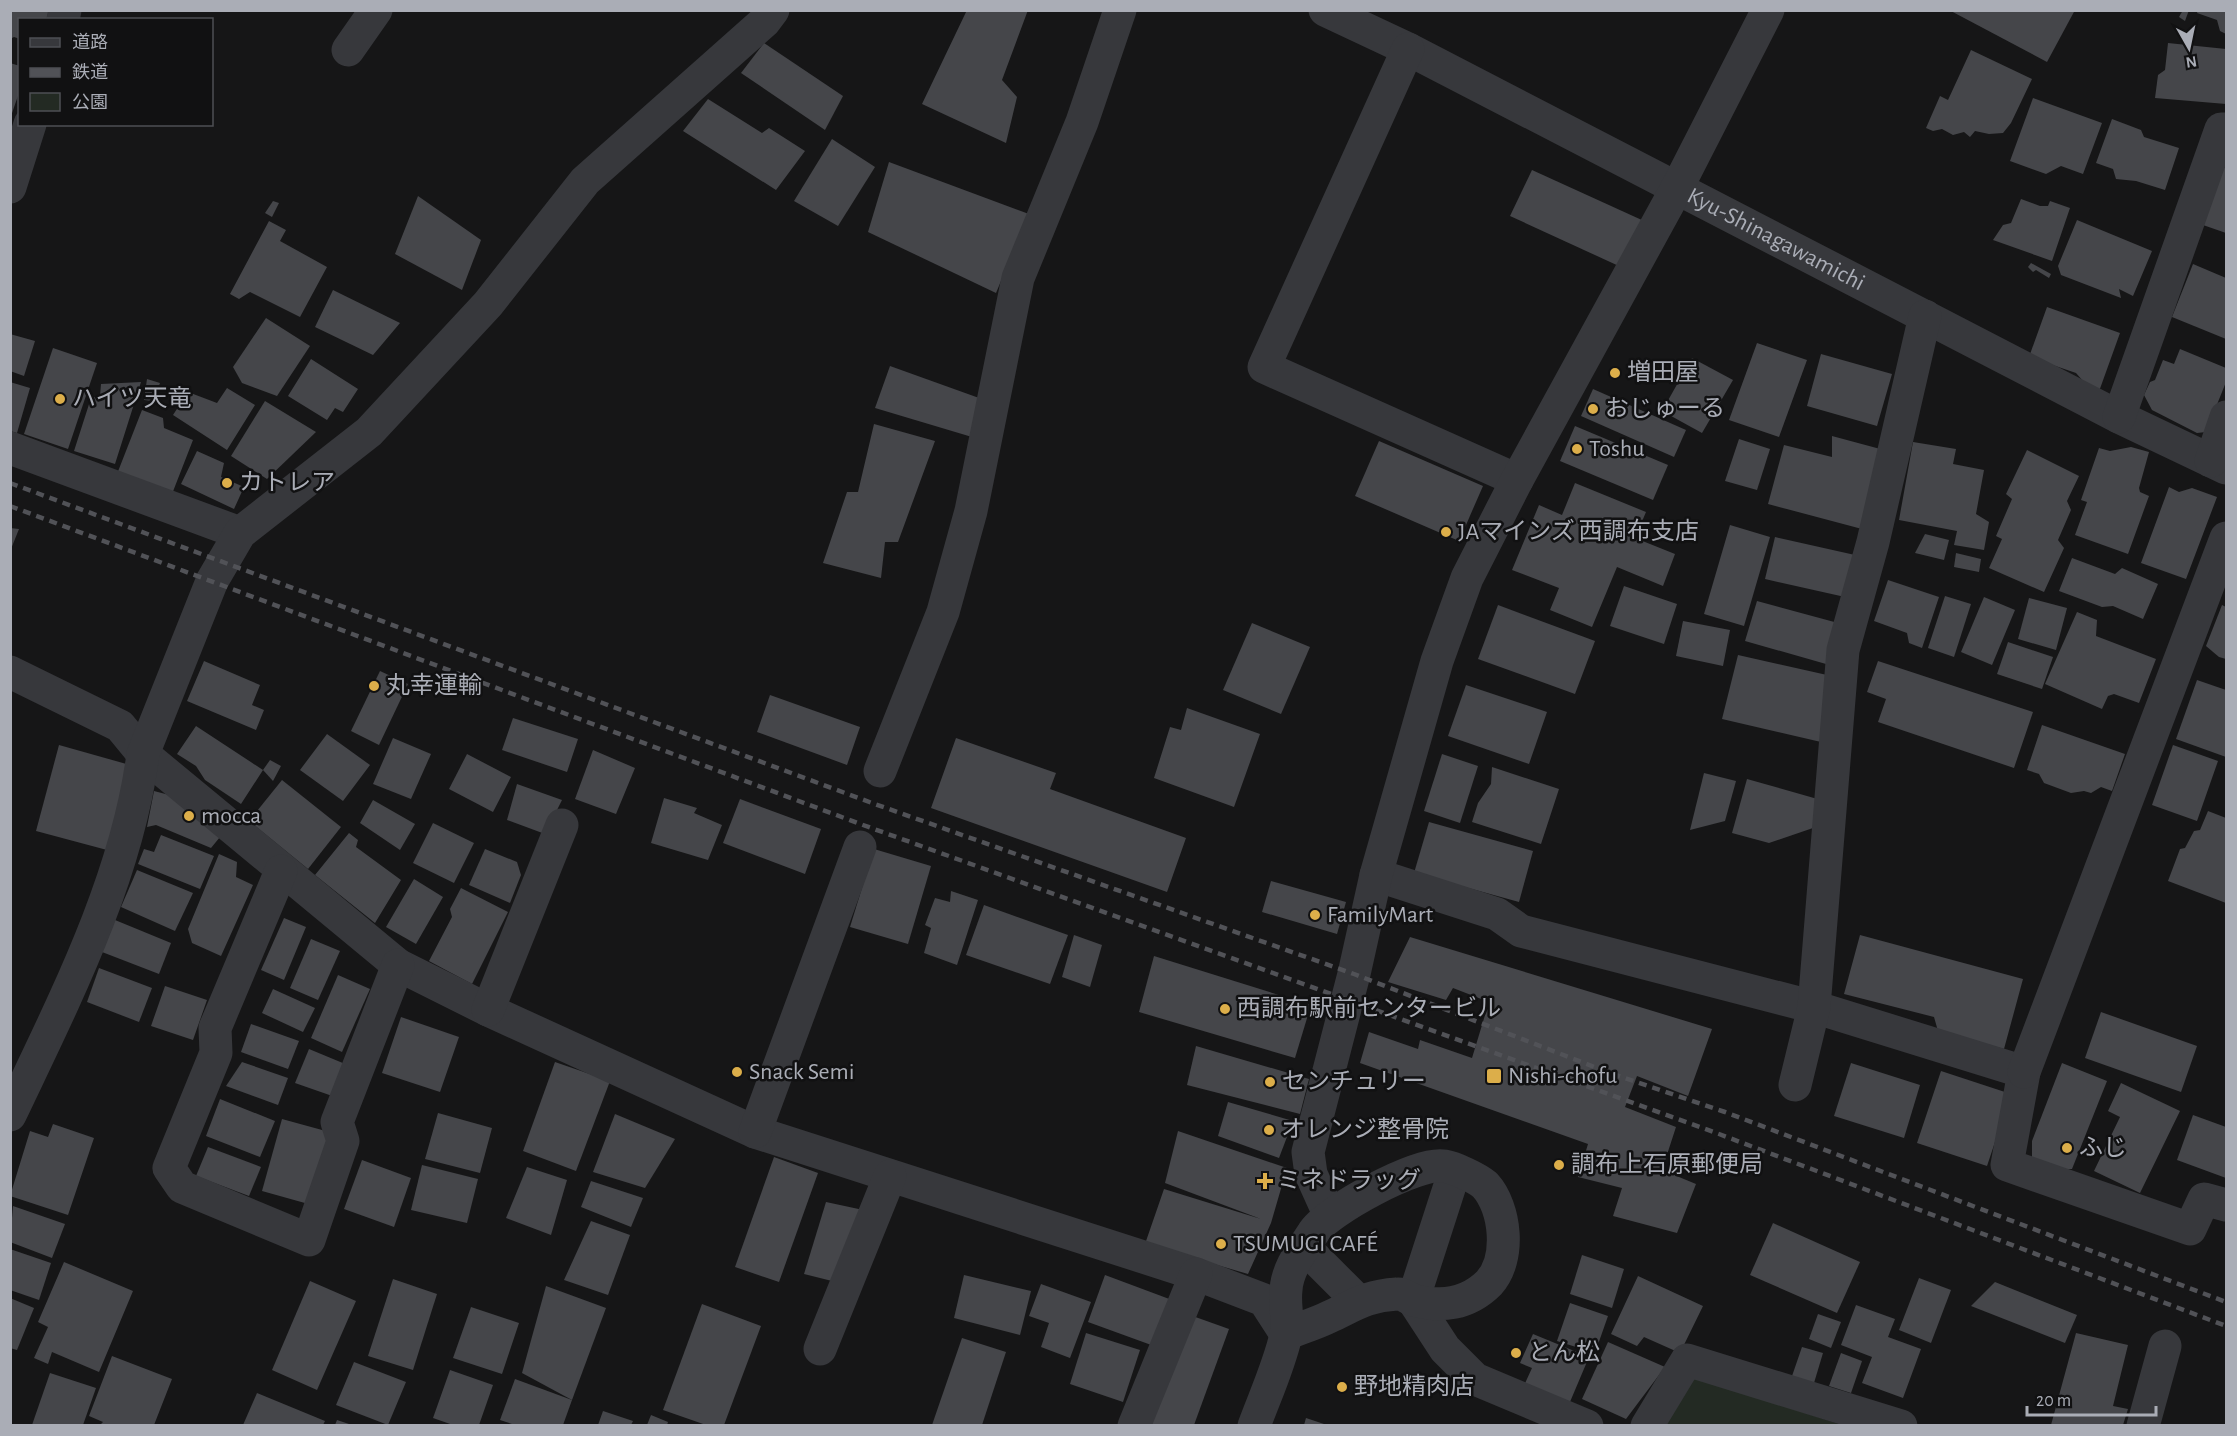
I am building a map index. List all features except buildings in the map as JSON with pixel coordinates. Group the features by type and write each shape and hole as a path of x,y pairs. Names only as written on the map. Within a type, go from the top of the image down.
{"street":[{"path":"348,50 376,10"},
{"path":"10,1114 71,986 110,887 140,783 143,754 212,581 240,533 369,432 488,304 585,181 764,22 772,10"},
{"path":"880,771 946,601 970,511 1018,278 1082,122 1120,10"},
{"name":"Kyu-Shinagawamichi","path":"1325,10 1408,49 1678,186 2119,417 2218,464"},
{"path":"1329,1214 1311,1174 1308,1152 1352,982 1376,875 1437,661 1467,578 1517,480 1678,186 1768,10"},
{"path":"1408,49 1264,367 1517,480"},
{"path":"10,187 29,126"},
{"path":"2119,417 2221,129 2226,129"},
{"path":"1795,1085 1814,1007 1843,650 1873,542 1925,316"},
{"path":"2218,464 2226,417"},
{"path":"10,448 240,533"},
{"path":"2226,538 2024,1072 2007,1165 2190,1229 2204,1199 2226,1205"},
{"path":"10,672 120,726 143,754 281,871 398,965 488,1010 755,1132 1196,1274 1264,1300 1286,1334"},
{"path":"488,1010 562,825"},
{"path":"755,1132 860,847"},
{"path":"281,871 215,1028 216,1053 169,1168 182,1187 309,1240 343,1141 337,1122 398,965"},
{"path":"1376,875 1497,914 1521,931 1814,1007 2024,1072"},
{"path":"1254,1425 1286,1334 1286,1288 1293,1265 1314,1230 1329,1214 1367,1192 1422,1169 1442,1165 1484,1184 1498,1210 1504,1238 1499,1264 1490,1282 1461,1301 1448,1305 1413,1300 1400,1293 1358,1301 1328,1318 1286,1334"},
{"path":"1413,1300 1455,1170"},
{"path":"820,1349 890,1176"},
{"path":"1304,1247 1358,1301"},
{"path":"1134,1425 1196,1274"},
{"path":"1413,1300 1444,1349 1475,1379 1587,1425"},
{"path":"2143,1425 2165,1346"},
{"path":"1647,1425 1688,1360 1901,1425"}],"green space":[{"path":"1680,1372 1842,1425 1647,1426"}],"railway":[{"path":"10,483 872,803 1354,974 1610,1073 1725,1112 2226,1302"},
{"path":"10,506 863,825 1719,1134 2226,1326"}],"place":[{"name":"増田屋","path":"1615,373"},
{"name":"ハイツ天竜","path":"60,399"},
{"name":"おじゅーる","path":"1593,409"},
{"name":"Toshu","path":"1577,449"},
{"name":"カトレア","path":"227,483"},
{"name":"JAマインズ 西調布支店","path":"1446,532"},
{"name":"丸幸運輸","path":"374,686"},
{"name":"mocca","path":"189,816"},
{"name":"FamilyMart","path":"1315,915"},
{"name":"西調布駅前センタービル","path":"1225,1009"},
{"name":"Snack Semi","path":"737,1072"},
{"name":"Nishi-chofu","path":"1494,1076"},
{"name":"センチュリー","path":"1270,1082"},
{"name":"オレンジ整骨院","path":"1269,1130"},
{"name":"ふじ","path":"2067,1148"},
{"name":"調布上石原郵便局","path":"1559,1165"},
{"name":"ミネドラッグ","path":"1265,1181"},
{"name":"TSUMUGI CAFÉ","path":"1221,1244"},
{"name":"とん松","path":"1516,1353"},
{"name":"野地精肉店","path":"1342,1387"}]}
